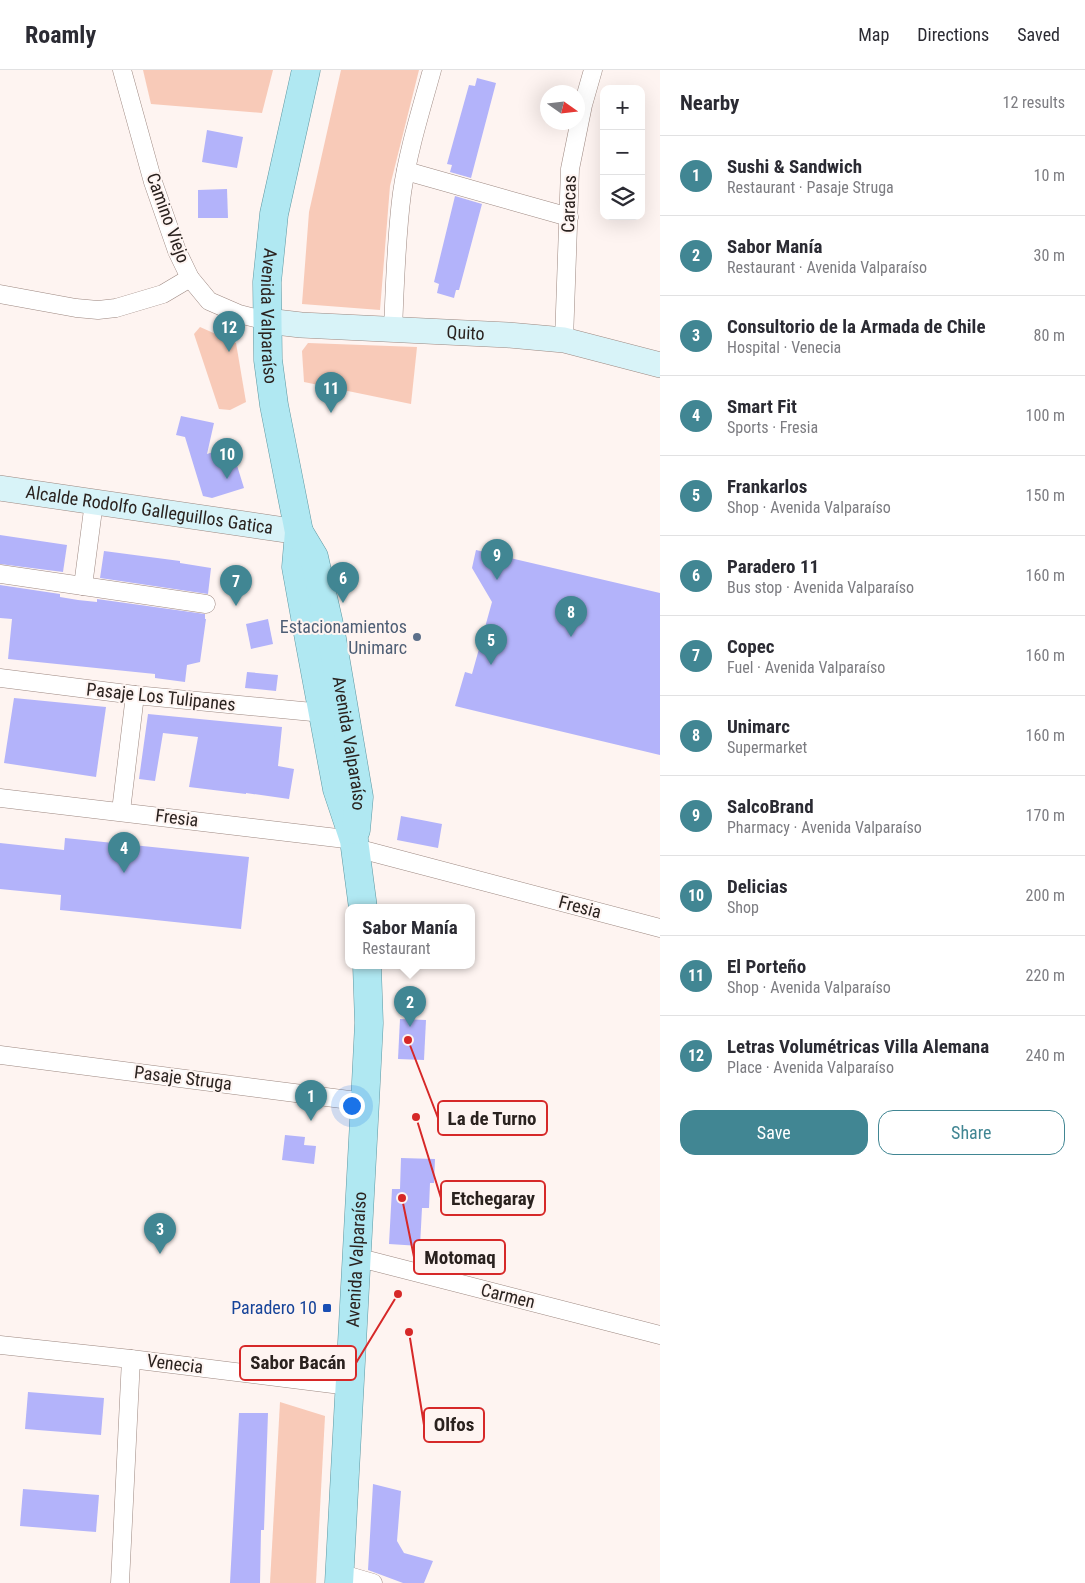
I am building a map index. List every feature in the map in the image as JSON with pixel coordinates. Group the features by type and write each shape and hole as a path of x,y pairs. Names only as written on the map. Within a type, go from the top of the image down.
{"main road":[{"name":"Avenida Valparaíso","path":"306,70 274,214 267,282 268,360 272,391 299,532 296,567 337,789 355,844 362,904"},
{"name":"Quito","path":"267,321 301,325 508,335 564,340 660,365"},
{"name":"Alcalde Rodolfo Galleguillos Gatica","path":"0,488 299,532"},
{"name":"Avenida Valparaíso","path":"299,532 314,557 331,633 359,797 355,844"},
{"name":"Avenida Valparaíso","path":"339,1578 369,1023 366,969"}],"street":[{"name":"Camino Viejo","path":"122,70 176,252 190,278 209,302 239,314 267,321"},
{"path":"393,330 398,230 406,171 432,70"},
{"name":"Caracas","path":"564,340 570,169 593,70"},
{"path":"406,171 569,217"},
{"path":"0,294 76,308 98,310 116,308 163,294 190,278"},
{"path":"83,586 94,502"},
{"path":"0,574 206,604"},
{"name":"Pasaje Los Tulipanes","path":"0,678 135,695 323,713"},
{"path":"121,811 135,695"},
{"name":"Fresia","path":"0,798 121,811 355,844 660,928"},
{"name":"Pasaje Struga","path":"0,1055 365,1102"},
{"name":"Carmen","path":"356,1257 660,1335"},
{"name":"Venecia","path":"0,1345 349,1386"},
{"path":"120,1583 131,1359"},
{"path":"339,1578 373,1583"}],"shaded area":[{"path":"143,70 273,70 262,113 151,104"},
{"path":"341,70 419,70 390,186 380,310 302,304 309,212"},
{"path":"200,327 236,343 246,402 230,410 219,409 194,334"},
{"path":"308,343 417,347 411,404 304,382 302,351"},
{"path":"280,1402 325,1416 316,1583 270,1583"}],"building":[{"path":"477,78 496,83 471,178 450,172 452,165 447,164 469,85 475,86"},
{"path":"207,130 243,137 237,168 202,162"},
{"path":"227,189 228,218 198,218 198,190"},
{"path":"455,196 482,204 459,290 456,290 454,298 437,293 439,284 434,282"},
{"path":"181,416 214,423 207,454 231,446 244,488 212,498 203,496 185,437 176,435"},
{"path":"0,535 67,545 63,572 0,564"},
{"path":"476,550 660,593 660,755 455,706 465,672 472,674 492,602 472,568"},
{"path":"104,551 180,561 180,563 211,568 208,594 100,578"},
{"path":"0,585 60,594 60,597 78,600 97,602 97,599 205,614 206,619 200,662 187,665 185,682 155,678 155,674 8,659 12,619 0,618"},
{"path":"268,619 273,644 251,649 246,624"},
{"path":"247,672 278,675 276,691 245,688"},
{"path":"14,698 106,707 96,777 4,763"},
{"path":"148,714 282,727 278,766 294,769 289,799 189,787 198,737 163,733 155,781 139,779"},
{"path":"401,816 442,824 438,848 397,840"},
{"path":"65,838 249,857 241,929 60,910 61,895 0,889 0,843 64,850"},
{"path":"400,1019 426,1020 424,1060 398,1059"},
{"path":"285,1135 305,1137 304,1145 316,1146 314,1164 282,1160"},
{"path":"401,1158 435,1159 434,1183 430,1183 429,1208 422,1208 420,1246 389,1244 392,1189 400,1189"},
{"path":"28,1392 104,1398 101,1435 25,1429"},
{"path":"239,1413 268,1413 264,1530 261,1530 260,1583 230,1583"},
{"path":"373,1484 401,1491 397,1541 404,1553 433,1561 424,1583 403,1583 368,1570"},
{"path":"23,1489 99,1495 96,1532 20,1526"}],"place":[{"name":"Letras Volumétricas Villa Alemana","path":"229,352"},
{"name":"El Porteño","path":"331,413"},
{"name":"Delicias","path":"227,479"},
{"name":"SalcoBrand","path":"497,580"},
{"name":"Paradero 11","path":"343,603"},
{"name":"Copec","path":"236,606"},
{"name":"Estacionamientos Unimarc","path":"417,637"},
{"name":"Unimarc","path":"571,637"},
{"name":"Frankarlos","path":"491,665"},
{"name":"Smart Fit","path":"124,873"},
{"name":"Sabor Manía","path":"410,1027"},
{"name":"La de Turno","path":"408,1040"},
{"name":"Etchegaray","path":"416,1117"},
{"name":"Sushi & Sandwich","path":"311,1121"},
{"name":"Motomaq","path":"402,1198"},
{"name":"Consultorio de la Armada de Chile","path":"160,1254"},
{"name":"Sabor Bacán","path":"398,1294"},
{"name":"Paradero 10","path":"327,1308"},
{"name":"Olfos","path":"409,1332"}]}
